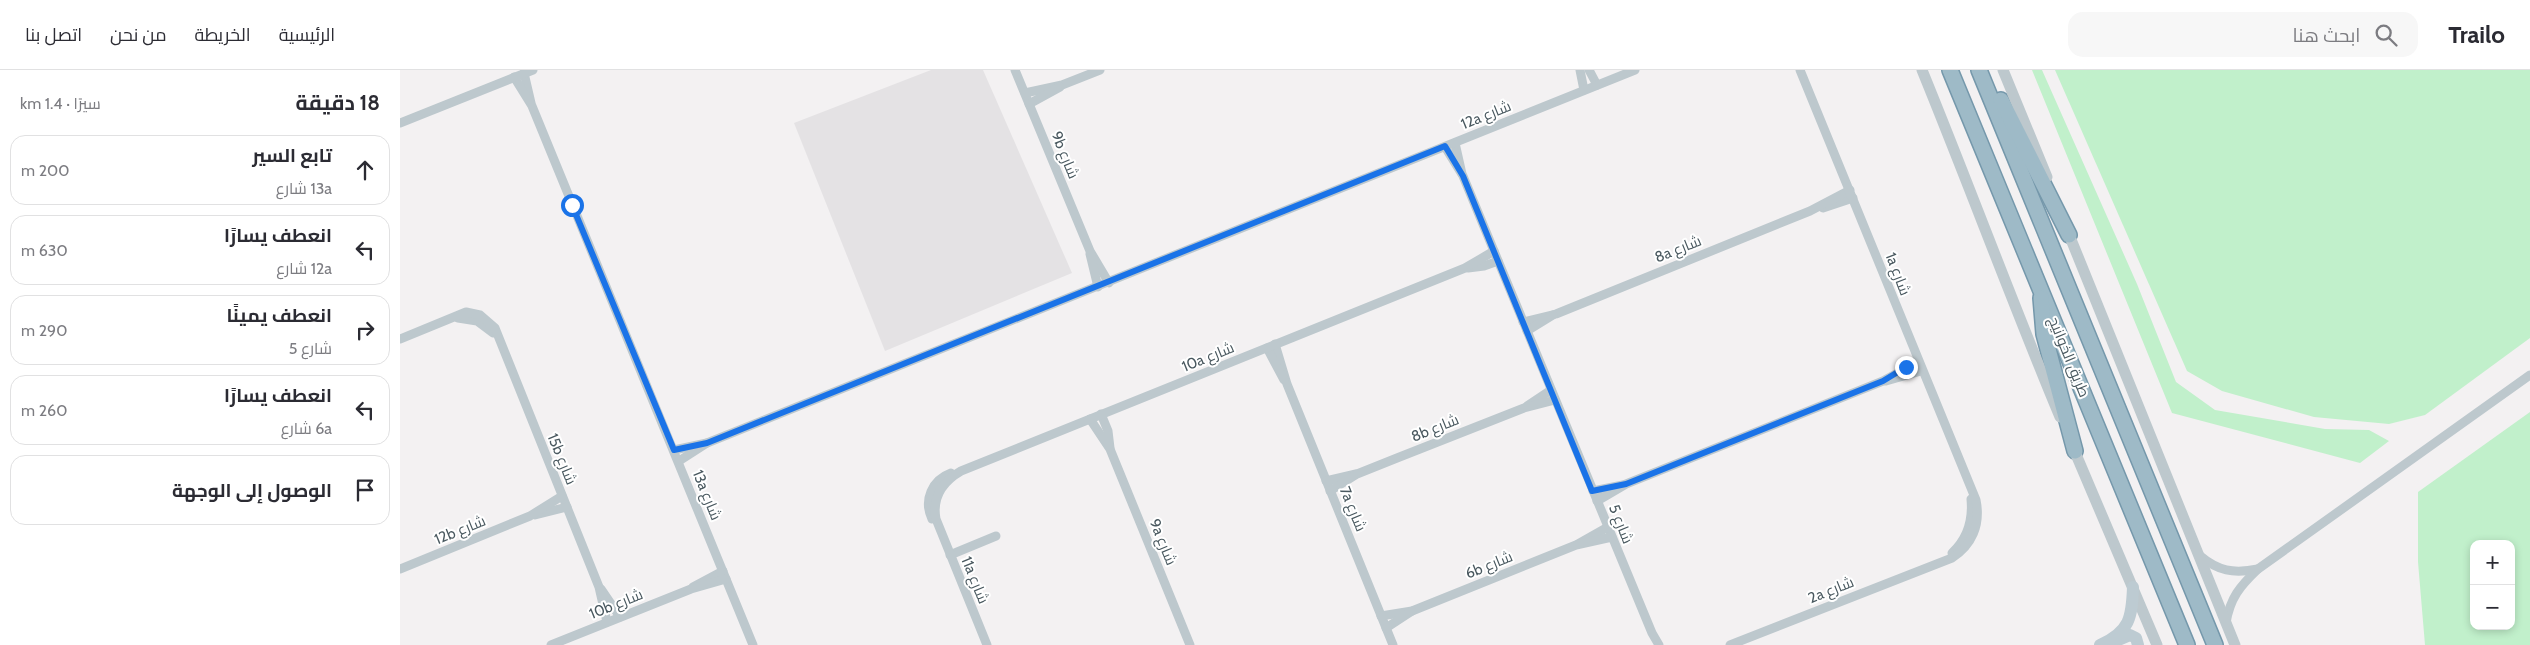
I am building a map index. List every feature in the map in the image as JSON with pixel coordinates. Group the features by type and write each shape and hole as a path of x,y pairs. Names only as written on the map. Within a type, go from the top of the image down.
{"highway":[{"name":"طريق الخوانيج","path":"1950,70 2042,289 2187,645"},
{"name":"طريق الخوانيج","path":"1980,70 2215,645"},
{"path":"1985,70 2069,235"},
{"path":"2042,289 2044,334 2075,451"}],"main road":[{"path":"2100,645 2118,634 2130,621 2132,587"},
{"path":"2110,645 2130,635 2136,638 2138,645"}],"street":[{"name":"9b شارع","path":"1015,70 1090,251 1109,283"},
{"path":"1029,104 1062,85 1100,70"},
{"path":"1580,70 1584,90"},
{"path":"1589,70 1596,86"},
{"name":"12a شارع","path":"674,450 707,443 1635,70"},
{"name":"1a شارع","path":"1800,70 1852,194 1921,371 1978,509 1973,527"},
{"path":"1922,70 2019,319 2157,645"},
{"path":"2003,70 2131,383 2235,645"},
{"path":"400,123 528,72"},
{"name":"13a شارع","path":"528,72 532,106"},
{"name":"13a شارع","path":"514,77 532,106 753,645"},
{"path":"1025,93 1062,85"},
{"name":"شارع 5","path":"1455,142 1463,176"},
{"name":"شارع 5","path":"1445,146 1463,176 1592,491 1652,634 1659,645"},
{"name":"8a شارع","path":"1523,322 1556,314 1852,194"},
{"name":"9b شارع","path":"1090,251 1098,287"},
{"name":"10a شارع","path":"936,488 961,471 1465,268 1494,251"},
{"name":"10a شارع","path":"1465,268 1484,266 1498,261"},
{"name":"15b شارع","path":"400,339 460,314 478,318 492,331 499,341 599,587 607,622"},
{"name":"8a شارع","path":"1527,332 1556,314"},
{"name":"7a شارع","path":"1271,346 1393,645"},
{"path":"1597,501 1626,484 1883,381 1918,362"},
{"path":"1883,381 1921,371"},
{"path":"2226,623 2229,605 2235,593 2258,569 2530,375"},
{"name":"8b شارع","path":"1524,408 1551,390"},
{"name":"8b شارع","path":"1326,481 1357,474 1524,408 1555,400"},
{"name":"9a شارع","path":"1101,414 1108,431 1110,449"},
{"name":"9a شارع","path":"1090,419 1110,449 1190,645"},
{"name":"12a شارع","path":"679,461 707,443"},
{"name":"8b شارع","path":"1330,490 1357,474"},
{"path":"1592,491 1626,484"},
{"name":"11a شارع","path":"936,488 935,506 938,526 987,645"},
{"name":"12b شارع","path":"530,516 562,496"},
{"name":"12b شارع","path":"400,568 530,516 567,507"},
{"name":"6b شارع","path":"1386,628 1412,611 1576,545 1608,527"},
{"name":"2a شارع","path":"1730,645 1952,558 1965,548 1973,527"},
{"path":"950,555 996,536"},
{"name":"6b شارع","path":"1576,545 1612,536"},
{"path":"2198,554 2212,565 2229,572 2258,569"},
{"name":"10b شارع","path":"551,645 724,575"},
{"name":"15b شارع","path":"599,587 620,617"},
{"name":"6b شارع","path":"1381,616 1412,611"},
{"name":"شارع 5","path":"1652,634 1654,645"}],"shaded area":[{"path":"931,70 983,70 1072,273 885,351 794,123"}],"green space":[{"path":"2032,70 2042,70 2137,284 2176,382 2215,410 2325,429 2369,430 2389,441 2360,463 2172,413"},
{"path":"2055,70 2530,70 2530,338 2425,415 2389,424 2314,417 2222,391 2187,371"},
{"path":"2530,412 2530,645 2425,645 2418,562 2418,492"}],"route":[{"path":"572,205 674,450 690,445 707,443 1109,283 1445,146 1463,176 1592,491 1626,484 1883,381 1906,367"}]}
